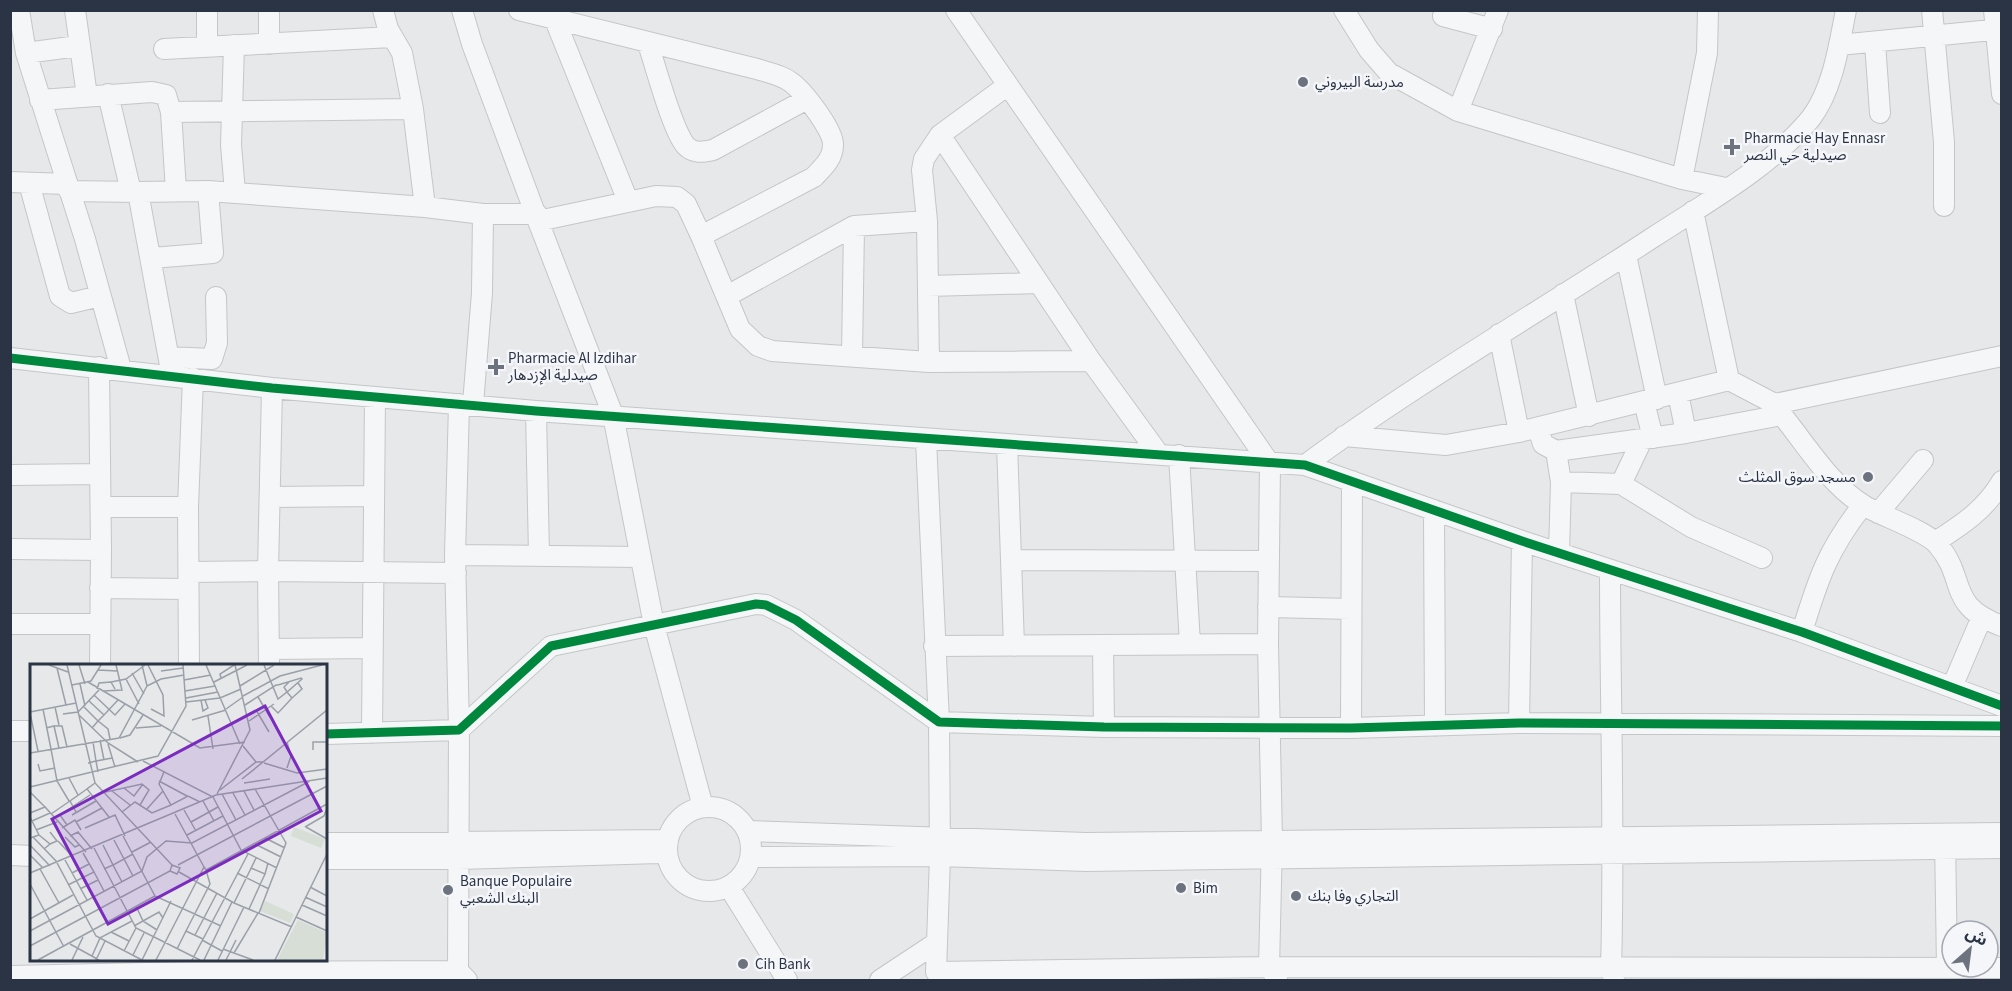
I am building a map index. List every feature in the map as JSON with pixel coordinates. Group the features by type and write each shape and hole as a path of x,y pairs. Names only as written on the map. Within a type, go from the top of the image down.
{"street":[{"path":"19,10 20,43 68,187 121,369"},
{"path":"75,10 78,46 87,96"},
{"path":"207,10 207,45"},
{"path":"269,10 269,44"},
{"path":"383,10 392,37 402,53 413,110 424,207"},
{"path":"462,10 472,44 613,416 654,625 703,807"},
{"path":"519,10 781,76 792,83 807,99 831,132 834,143 826,164 814,177 701,236"},
{"path":"956,10 1270,464 1268,644 1274,974"},
{"path":"1344,10 1369,50 1389,73 1458,111 1682,179 1726,188"},
{"path":"1682,179 1707,53 1708,10"},
{"path":"1305,465 1344,436 1499,334 1626,255 1726,188 1749,176 1792,138 1812,116 1825,93 1846,10"},
{"path":"1932,10 1944,142 1944,206"},
{"path":"1443,16 1495,20 1458,111"},
{"path":"555,20 628,201"},
{"path":"1839,45 1934,36 1997,23 2001,94"},
{"path":"164,49 392,37"},
{"path":"1875,42 1880,112"},
{"path":"20,43 78,46"},
{"path":"648,44 678,130 685,145 693,151 701,153 713,150 807,99"},
{"path":"234,45 231,145 235,192"},
{"path":"929,362 927,221 922,170 924,159 940,135 1008,85"},
{"path":"40,100 160,92 169,100 171,112 176,191"},
{"path":"108,94 152,258 172,376"},
{"path":"171,112 413,110"},
{"path":"940,135 1091,361 1158,453"},
{"path":"100,296 72,303 60,296 20,183 134,192 235,192 537,218 656,196 677,197 686,204 740,329 758,346 772,351 929,362 1091,361"},
{"path":"152,258 213,254 208,191"},
{"path":"1694,211 1730,380"},
{"path":"20,978 192,971 280,976 463,976 457,851 459,730 456,564 466,404 482,293 483,214"},
{"path":"727,296 854,226 927,221"},
{"path":"852,356 854,226"},
{"path":"1621,484 1647,439 1650,400 1626,255"},
{"path":"928,286 1039,283"},
{"path":"1563,294 1589,416"},
{"path":"169,357 212,359 217,344 216,297"},
{"path":"1499,334 1529,430 1543,444 1556,451 1686,433 2001,356"},
{"path":"10,358 272,388 536,411 1305,465 1522,541 1802,632 2001,706"},
{"path":"99,367 100,664"},
{"path":"189,664 188,507 193,378"},
{"path":"1344,436 1446,445 1529,430 1730,380 1778,409 1836,484 1871,509 1935,542 1952,569 1958,591 1981,619 2001,626"},
{"path":"272,388 268,571 269,657 372,648"},
{"path":"1678,393 1686,433"},
{"path":"372,733 375,397"},
{"path":"536,411 539,555"},
{"path":"926,440 939,722 936,976 1828,974 1940,968"},
{"path":"1007,444 1014,646"},
{"path":"1556,451 1561,482 1559,553"},
{"path":"1179,455 1190,644"},
{"path":"1802,632 1824,564 1840,534 1871,509 1923,460"},
{"path":"10,475 100,474"},
{"path":"1352,481 1352,728"},
{"path":"1935,542 1974,516 1987,503 2001,481"},
{"path":"1561,482 1621,484 1691,527 1762,558"},
{"path":"270,497 374,496"},
{"path":"101,507 188,507"},
{"path":"1434,510 1435,726"},
{"path":"1518,723 1522,541"},
{"path":"10,549 101,550"},
{"path":"100,588 189,581 268,571 373,573 539,555 640,557"},
{"path":"1011,560 1268,561"},
{"path":"1611,570 1610,724 1614,846 1612,974"},
{"path":"327,734 459,730 550,646 744,605 766,605 796,620 939,722 1104,727 1352,728 1518,723 2001,726"},
{"path":"1268,607 1351,609"},
{"path":"1952,687 1981,619"},
{"path":"10,624 100,624"},
{"path":"934,646 1268,644"},
{"path":"1103,645 1104,727"},
{"path":"10,731 30,731"},
{"path":"703,807 729,812 740,820 747,831 751,857 740,879 729,887 716,891 702,891 688,887 673,872 667,846 680,818 703,807"},
{"path":"747,831 1086,861 1272,849 1945,841 2001,848"},
{"path":"1945,841 2001,832"},
{"path":"1945,841 1946,919"},
{"path":"10,842 30,842"},
{"path":"327,843 457,851"},
{"path":"327,859 457,851 667,846"},
{"path":"751,857 939,847"},
{"path":"10,855 30,856"},
{"path":"729,887 787,981"},
{"path":"880,981 936,943"}],"cycle path":[{"path":"10,358 272,388 536,411 1305,465 1522,541 1802,632 2002,706"},
{"path":"327,734 459,730 551,646 756,604 766,605 796,620 939,722 1104,727 1351,728 1519,723 2002,726"}],"place":[{"name":"مدرسة البيروني","path":"1303,82"},
{"name":"Pharmacie Hay Ennasr صيدلية حي النصر","path":"1732,147"},
{"name":"Pharmacie Al Izdihar صيدلية الإزدهار","path":"496,367"},
{"name":"مسجد سوق المثلث","path":"1868,477"},
{"name":"Bim","path":"1181,888"},
{"name":"Banque Populaire البنك الشعبي","path":"448,890"},
{"name":"التجاري وفا بنك","path":"1296,896"},
{"name":"Cih Bank","path":"743,964"}]}
